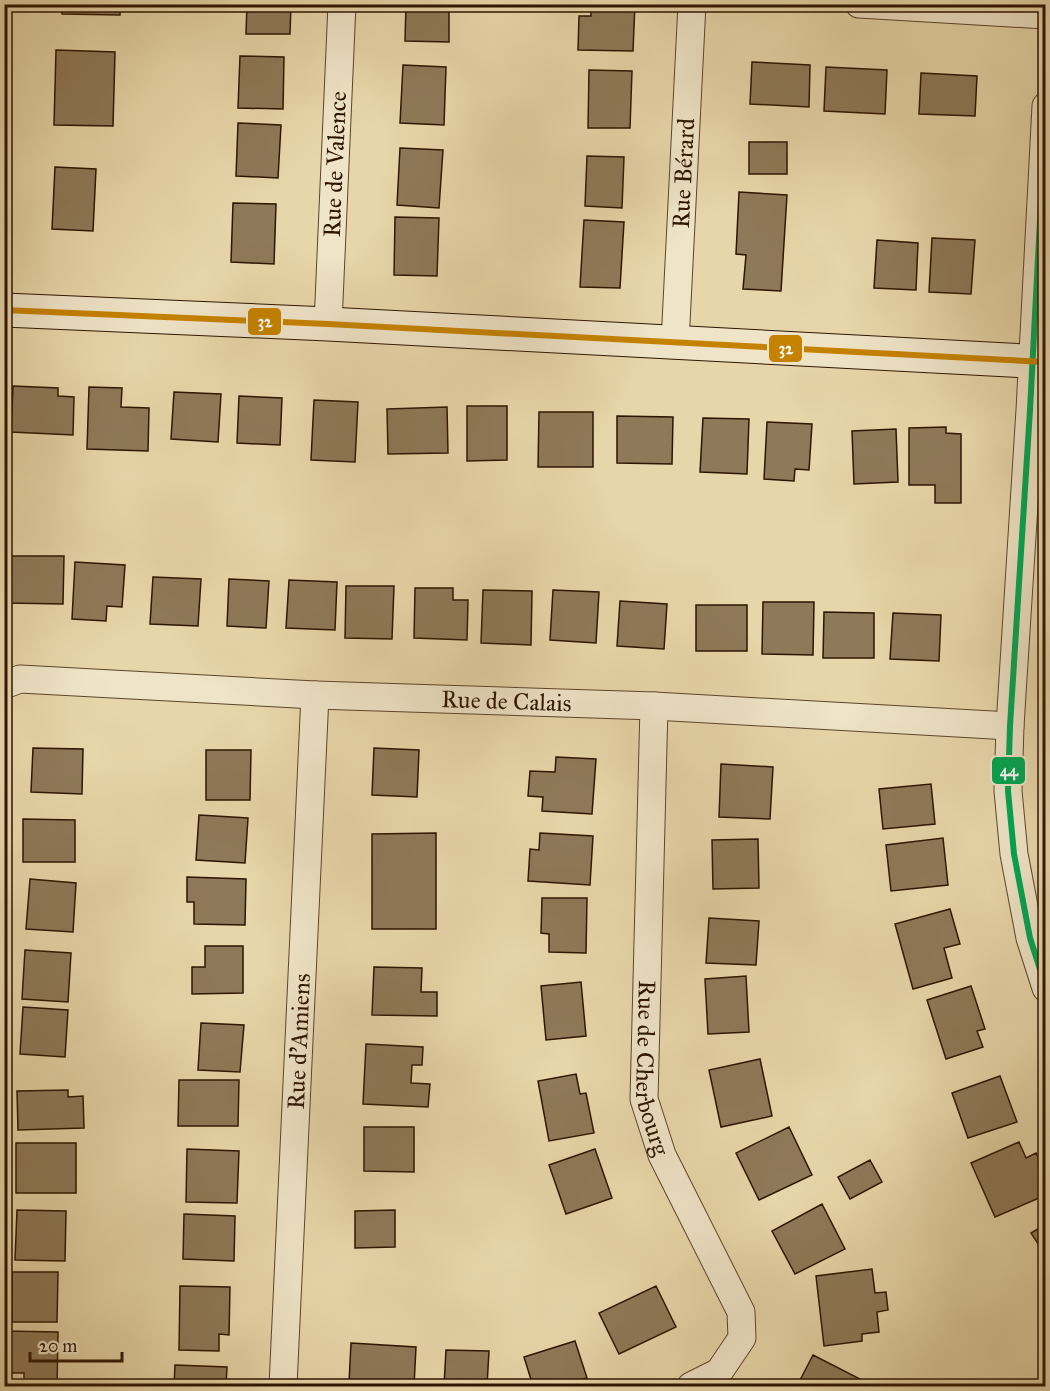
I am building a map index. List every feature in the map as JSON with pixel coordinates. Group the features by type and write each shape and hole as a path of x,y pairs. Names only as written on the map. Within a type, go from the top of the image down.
{"street":[{"name":"Rue de Valence","path":"328,324 342,4"},
{"name":"Rue Bérard","path":"675,343 692,4"},
{"path":"859,4 1046,15"},
{"path":"1046,106 1039,362 1010,726 1008,791 1014,854 1030,938 1046,988"},
{"path":"4,310 328,324 1039,362"},
{"name":"Rue de Calais","path":"4,685 20,679 315,695 654,706 1010,726"},
{"name":"Rue d'Amiens","path":"283,1386 315,695"},
{"name":"Rue de Cherbourg","path":"654,706 644,1099 662,1155 741,1312 742,1338 719,1372 691,1386"}],"building":[{"path":"62,4 120,4 120,15 62,14"},
{"path":"247,4 291,4 290,34 246,34"},
{"path":"406,4 449,4 449,42 405,41"},
{"path":"591,4 635,4 633,51 578,50 579,16 591,16"},
{"path":"56,50 115,52 113,126 54,125"},
{"path":"240,56 284,57 283,109 238,108"},
{"path":"752,62 810,65 809,107 750,104"},
{"path":"403,65 446,67 444,125 400,123"},
{"path":"826,67 887,70 885,114 824,111"},
{"path":"589,70 632,71 630,128 588,128"},
{"path":"921,73 977,76 975,116 919,114"},
{"path":"238,123 281,125 278,178 236,176"},
{"path":"749,142 787,142 787,174 749,174"},
{"path":"400,148 443,150 439,208 397,205"},
{"path":"587,156 624,157 622,208 585,206"},
{"path":"55,167 96,169 93,231 52,229"},
{"path":"739,192 787,195 781,291 743,289 746,255 736,254"},
{"path":"233,203 276,204 274,264 231,262"},
{"path":"395,217 439,218 437,276 394,275"},
{"path":"584,220 624,222 620,288 580,287"},
{"path":"932,238 975,240 971,294 929,292"},
{"path":"877,240 918,243 916,290 874,288"},
{"path":"13,386 58,388 58,396 74,397 73,435 11,432"},
{"path":"89,387 122,388 121,407 149,408 148,451 87,449"},
{"path":"174,392 221,394 218,442 171,439"},
{"path":"239,396 282,398 280,445 237,443"},
{"path":"314,400 358,402 355,462 311,460"},
{"path":"467,406 507,406 507,460 467,461"},
{"path":"447,407 448,453 388,454 387,409"},
{"path":"539,412 593,412 593,467 538,467"},
{"path":"617,416 673,417 672,464 617,463"},
{"path":"703,418 749,419 747,474 700,472"},
{"path":"767,422 812,424 809,470 795,469 794,481 764,479"},
{"path":"946,427 946,433 961,434 961,503 935,503 935,485 909,485 909,428"},
{"path":"896,429 898,482 854,484 852,431"},
{"path":"7,556 64,556 63,604 7,603"},
{"path":"75,562 125,565 122,607 107,606 106,621 72,619"},
{"path":"153,577 201,579 198,626 150,624"},
{"path":"229,579 269,581 266,628 227,626"},
{"path":"289,580 337,582 335,630 286,628"},
{"path":"346,586 394,586 392,639 345,638"},
{"path":"415,588 453,588 453,600 468,600 467,640 414,638"},
{"path":"483,590 532,591 531,645 481,643"},
{"path":"553,590 599,592 596,643 550,640"},
{"path":"620,601 667,604 664,649 617,646"},
{"path":"763,602 814,602 813,655 762,654"},
{"path":"696,605 747,605 747,651 696,651"},
{"path":"824,612 874,613 874,658 823,658"},
{"path":"893,613 941,615 939,661 890,659"},
{"path":"33,748 83,749 82,794 31,792"},
{"path":"374,748 419,750 417,797 372,795"},
{"path":"206,750 251,750 250,800 206,800"},
{"path":"556,757 596,759 592,814 542,811 543,797 528,796 530,771 555,772"},
{"path":"721,764 773,767 770,819 719,817"},
{"path":"931,784 935,824 883,829 879,789"},
{"path":"199,815 248,818 245,863 196,860"},
{"path":"23,819 75,820 75,862 23,862"},
{"path":"436,833 436,929 372,929 372,834"},
{"path":"540,833 593,836 590,885 528,881 530,849 539,850"},
{"path":"943,838 948,885 891,891 886,845"},
{"path":"758,839 759,888 713,889 712,840"},
{"path":"187,877 246,879 245,925 194,924 194,902 187,902"},
{"path":"30,879 76,883 73,932 26,929"},
{"path":"542,898 587,898 586,953 549,952 549,934 541,933"},
{"path":"950,909 960,944 944,948 952,978 913,989 895,924"},
{"path":"709,918 759,921 756,965 706,963"},
{"path":"205,946 243,946 243,993 192,994 192,967 205,967"},
{"path":"25,950 71,953 68,1002 22,999"},
{"path":"374,967 422,968 421,992 437,992 437,1016 372,1015"},
{"path":"746,976 749,1032 708,1034 705,979"},
{"path":"581,982 586,1036 546,1040 541,986"},
{"path":"971,986 985,1029 977,1031 983,1047 946,1059 927,1000"},
{"path":"23,1007 68,1010 65,1057 20,1054"},
{"path":"201,1023 244,1025 240,1072 198,1070"},
{"path":"366,1044 423,1047 422,1065 412,1065 411,1083 430,1084 428,1107 363,1104"},
{"path":"760,1059 772,1116 721,1127 709,1070"},
{"path":"576,1074 580,1094 586,1093 594,1133 549,1141 538,1081"},
{"path":"1000,1076 1017,1122 968,1138 952,1093"},
{"path":"179,1080 239,1080 238,1126 178,1126"},
{"path":"68,1090 68,1097 83,1096 84,1128 18,1130 17,1091"},
{"path":"364,1127 414,1127 414,1172 364,1171"},
{"path":"789,1127 812,1175 759,1200 736,1153"},
{"path":"1019,1142 1026,1158 1036,1153 1046,1174 1046,1195 995,1217 971,1163"},
{"path":"16,1143 76,1143 76,1193 16,1193"},
{"path":"187,1149 239,1151 237,1203 186,1202"},
{"path":"595,1149 612,1198 566,1214 549,1165"},
{"path":"870,1160 882,1182 850,1199 838,1177"},
{"path":"822,1204 845,1249 795,1274 772,1231"},
{"path":"17,1210 66,1211 65,1261 15,1260"},
{"path":"395,1210 395,1247 355,1248 355,1211"},
{"path":"184,1214 235,1216 234,1261 183,1259"},
{"path":"1046,1224 1046,1256 1031,1233"},
{"path":"872,1269 875,1293 886,1292 888,1310 877,1312 879,1332 862,1334 862,1341 824,1346 816,1276"},
{"path":"12,1272 58,1272 57,1322 12,1322"},
{"path":"180,1286 230,1287 229,1335 219,1334 219,1351 179,1350"},
{"path":"656,1286 676,1327 619,1354 599,1313"},
{"path":"4,1331 58,1332 57,1386 24,1386 24,1373 4,1373"},
{"path":"575,1341 587,1378 559,1386 533,1386 524,1357"},
{"path":"351,1343 416,1347 414,1386 366,1386 349,1383"},
{"path":"446,1350 489,1351 487,1386 444,1386"},
{"path":"813,1355 860,1379 856,1386 797,1386"},
{"path":"175,1365 227,1367 226,1386 174,1386"}],"transit line":[{"name":"44","path":"1046,106 1008,791 1014,854 1030,938 1046,988"},
{"name":"32","path":"4,310 328,324 1046,362"}]}
